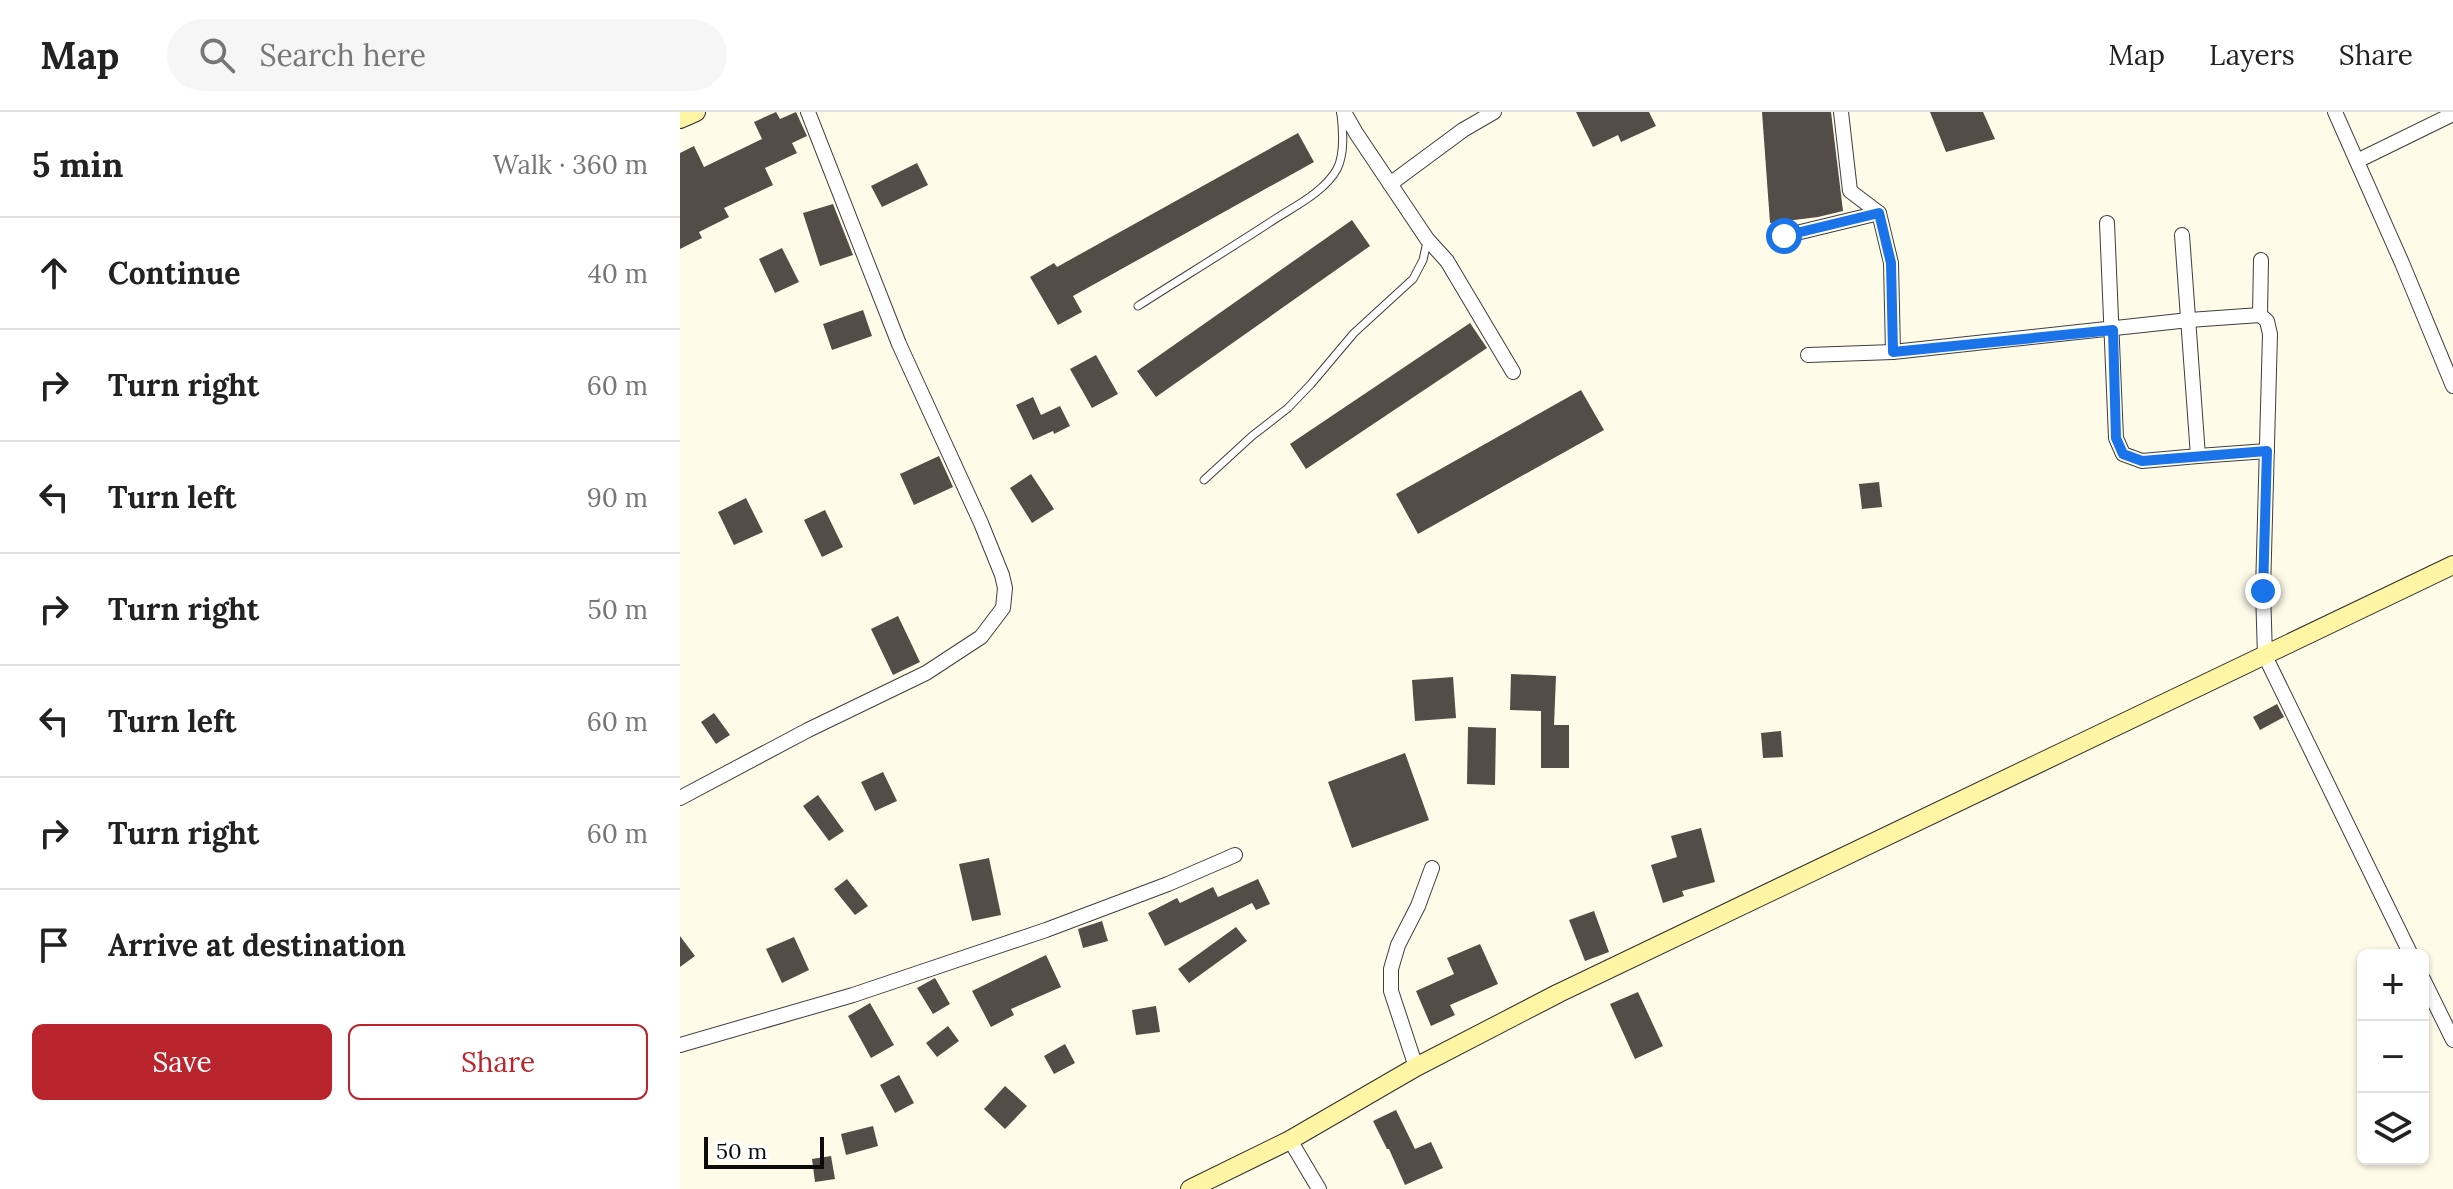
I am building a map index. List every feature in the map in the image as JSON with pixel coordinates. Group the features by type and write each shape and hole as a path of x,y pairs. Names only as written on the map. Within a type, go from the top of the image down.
{"street":[{"path":"680,119 696,112"},
{"path":"680,798 808,730 926,673 981,637 1003,608 1005,588 1002,575 899,344 808,112"},
{"path":"1342,112 1427,239 1447,261 1513,372"},
{"path":"1390,184 1463,130 1494,112"},
{"path":"1841,112 1850,191 1879,213 1891,263 1893,352"},
{"path":"2335,112 2453,386"},
{"path":"2357,161 2453,114"},
{"path":"1784,236 1879,213"},
{"path":"2107,223 2116,438 2123,454 2142,461 2267,451"},
{"path":"2182,235 2198,456"},
{"path":"2260,315 2261,260"},
{"path":"1808,355 1893,352 2189,320 2260,315 2267,321 2270,334 2263,591 2265,656 2408,949"},
{"path":"1190,1189 1290,1140 1416,1067 1533,1006 2453,565"},
{"path":"680,1045 853,995 1046,930 1235,855"},
{"path":"1416,1067 1391,991 1391,969 1398,945 1418,906 1432,868"},
{"path":"2429,991 2453,1040"},
{"path":"1290,1140 1319,1189"}],"lane":[{"path":"1138,306 1301,202 1328,181 1341,157 1342,112"},
{"path":"1204,480 1288,408 1354,333 1413,279 1423,260 1427,239"}],"building":[{"path":"776,112 780,119 796,112 807,136 792,143 797,153 765,168 773,185 724,208 729,217 699,232 702,238 680,249 680,153 694,146 704,167 762,139 754,122"},
{"path":"1576,112 1649,112 1656,126 1621,142 1618,135 1593,147"},
{"path":"1762,112 1831,112 1843,211 1770,223"},
{"path":"1930,112 1983,112 1995,139 1946,152"},
{"path":"1298,133 1314,162 1073,296 1082,312 1058,325 1030,277 1054,263 1057,267"},
{"path":"917,163 928,185 882,207 871,186"},
{"path":"833,204 853,255 820,266 803,213"},
{"path":"1352,220 1370,246 1156,397 1137,371"},
{"path":"782,248 799,282 775,293 759,259"},
{"path":"863,310 872,336 832,350 823,324"},
{"path":"1470,323 1487,348 1306,469 1290,444"},
{"path":"1096,355 1118,394 1092,408 1070,369"},
{"path":"1581,390 1604,430 1418,534 1396,494"},
{"path":"1033,397 1041,415 1060,406 1070,426 1033,440 1016,405"},
{"path":"939,456 953,487 914,505 900,474"},
{"path":"1031,474 1054,509 1032,523 1010,488"},
{"path":"1879,482 1882,507 1862,509 1859,484"},
{"path":"746,498 763,532 734,545 718,512"},
{"path":"825,510 843,547 822,557 804,520"},
{"path":"898,616 920,662 893,675 871,629"},
{"path":"1511,674 1556,676 1554,725 1569,725 1569,768 1541,768 1541,711 1510,710"},
{"path":"1453,677 1456,718 1415,721 1412,680"},
{"path":"2277,704 2284,717 2260,730 2253,717"},
{"path":"714,713 730,735 716,744 701,722"},
{"path":"1468,727 1496,728 1495,785 1467,784"},
{"path":"1781,731 1783,757 1763,758 1761,733"},
{"path":"1405,753 1429,820 1352,848 1328,782"},
{"path":"883,772 897,801 875,811 861,782"},
{"path":"818,795 844,831 829,841 803,806"},
{"path":"1701,828 1715,882 1682,891 1684,896 1663,903 1651,865 1677,857 1671,836"},
{"path":"989,858 1001,915 972,921 959,864"},
{"path":"847,879 868,906 855,915 834,889"},
{"path":"1258,879 1270,904 1256,910 1252,903 1165,946 1148,913 1177,898 1180,903 1213,887 1218,897"},
{"path":"1594,911 1609,952 1585,961 1569,920"},
{"path":"1102,921 1108,941 1083,948 1078,929"},
{"path":"1236,927 1247,941 1189,983 1178,969"},
{"path":"680,936 695,956 680,967"},
{"path":"794,937 809,970 782,983 766,949"},
{"path":"1480,944 1498,984 1450,1005 1455,1015 1431,1026 1416,991 1454,974 1447,958"},
{"path":"1046,955 1061,987 1011,1009 1014,1015 991,1027 972,991"},
{"path":"935,978 950,1004 933,1014 917,988"},
{"path":"1638,992 1663,1046 1635,1059 1610,1004"},
{"path":"870,1003 894,1045 871,1058 848,1016"},
{"path":"1156,1006 1160,1032 1136,1035 1132,1010"},
{"path":"948,1026 959,1041 937,1057 926,1043"},
{"path":"1065,1044 1075,1063 1054,1074 1044,1056"},
{"path":"899,1075 914,1103 895,1113 880,1085"},
{"path":"1005,1086 1027,1106 1005,1129 984,1109"},
{"path":"1396,1110 1415,1149 1431,1142 1443,1168 1405,1185 1373,1121"},
{"path":"873,1126 878,1146 846,1155 841,1134"},
{"path":"831,1156 835,1179 815,1182 812,1159"}],"route":[{"path":"1784,236 1879,213 1891,263 1893,352 2113,330 2116,438 2123,454 2142,461 2267,451 2263,591"}]}
